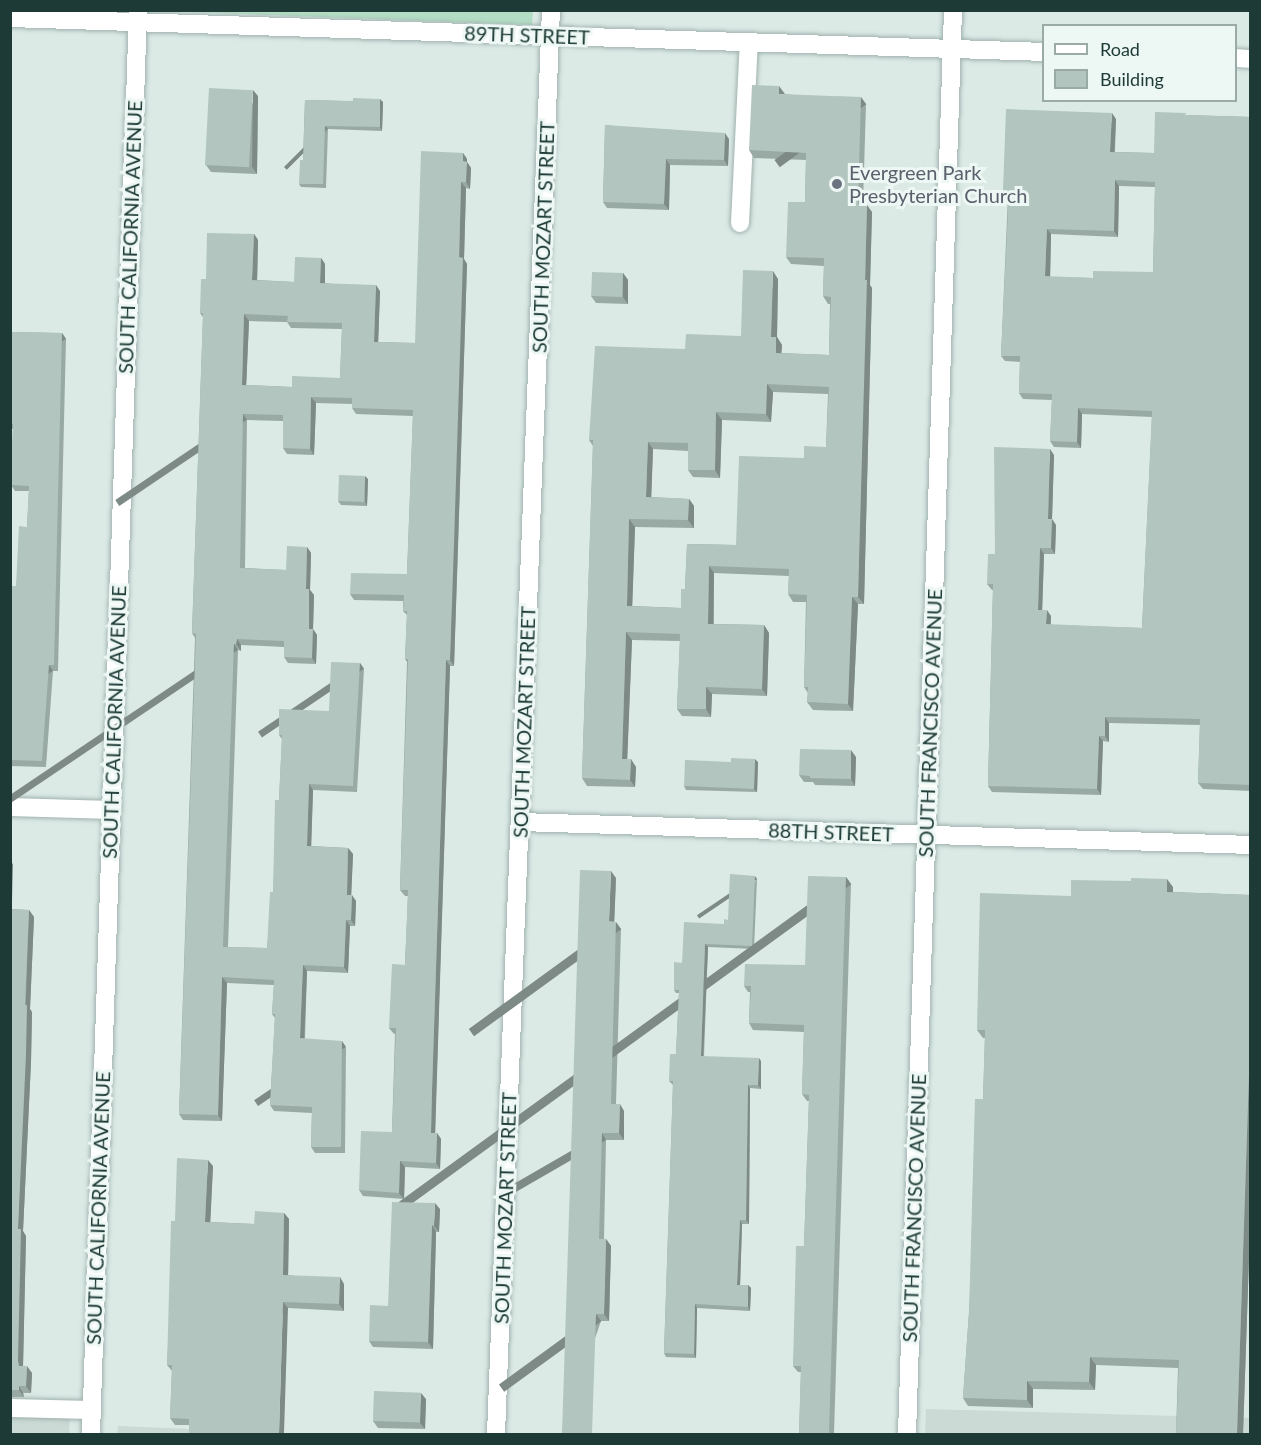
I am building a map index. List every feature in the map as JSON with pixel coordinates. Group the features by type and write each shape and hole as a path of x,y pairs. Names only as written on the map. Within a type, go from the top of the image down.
{"street":[{"name":"SOUTH MOZART STREET","path":"496,1434 551,10"},
{"name":"SOUTH FRANCISCO AVENUE","path":"907,1434 953,10"},
{"name":"89TH STREET","path":"10,18 138,16 550,36 1042,52"},
{"name":"SOUTH CALIFORNIA AVENUE","path":"91,1434 138,16"},
{"path":"740,223 749,42"},
{"path":"10,807 111,810"},
{"name":"88TH STREET","path":"520,822 1251,845"},
{"path":"10,1408 92,1410"}],"shaded area":[{"path":"11,1408 70,1410 69,1434 10,1434"},
{"path":"926,1409 1250,1418 1250,1434 925,1434"},
{"path":"118,1426 310,1434 117,1434"}],"green space":[{"path":"533,10 532,25 160,11"}],"building":[{"path":"752,85 779,86 779,94 861,97 858,204 867,205 865,280 867,280 858,597 852,597 848,704 807,702 808,687 804,687 807,595 788,594 789,569 709,566 708,624 764,625 762,689 706,687 706,709 677,709 680,634 626,632 622,759 631,759 630,780 582,778 593,440 589,440 595,346 685,349 686,334 741,336 743,270 773,271 771,337 776,337 776,353 829,355 831,297 823,296 824,258 786,257 788,202 805,202 806,153 749,150","holes":["767,384 829,387 826,447 804,446 804,458 739,456 736,545 687,544 685,589 681,589 681,608 627,606 629,519 688,520 689,499 646,497 648,442 688,443 688,470 715,470 716,412 766,414"]},
{"path":"209,88 253,90 249,167 205,165"},
{"path":"353,98 380,99 380,127 325,126 323,184 299,184 300,160 303,160 305,100 353,101"},
{"path":"1006,109 1112,113 1110,152 1154,153 1155,112 1251,117 1251,785 1198,783 1200,719 1105,717 1105,736 1099,736 1097,789 988,786 993,584 987,584 988,554 995,554 994,447 1050,449 1048,519 1052,519 1051,548 1040,548 1038,610 1047,610 1046,624 1142,628 1152,411 1078,408 1077,442 1050,441 1052,394 1019,393 1020,356 1001,356 1009,190 1003,190","holes":["1115,180 1155,182 1153,272 1093,271 1093,278 1045,276 1047,229 1114,231"]},
{"path":"605,125 725,133 724,160 666,159 664,204 603,202"},
{"path":"421,151 463,153 463,161 467,162 466,182 461,182 459,257 463,258 454,544 450,660 446,660 432,1091 431,1133 437,1133 436,1163 400,1161 399,1193 359,1190 361,1131 392,1132 396,1028 389,1028 392,964 405,965 408,890 400,890 408,659 405,659 407,611 403,611 404,595 350,594 351,573 407,574 413,410 352,408 352,398 311,397 310,449 283,448 283,415 243,414 240,568 286,570 287,546 307,547 306,589 309,589 309,629 313,629 312,658 284,657 284,641 237,639 234,644 223,947 267,948 270,892 273,892 275,800 279,800 282,735 279,735 279,709 329,711 331,662 360,663 353,786 309,784 307,846 348,848 347,895 352,895 351,920 346,920 344,967 303,965 300,1038 342,1041 341,1147 311,1147 312,1107 270,1105 275,1014 272,1014 274,980 222,977 218,1115 179,1114 196,634 192,633 203,313 200,313 201,279 206,279 207,233 254,234 252,280 294,282 295,257 321,258 320,283 376,285 374,342 415,343","holes":["244,314 288,316 287,322 342,323 340,378 292,376 292,387 242,385"]},
{"path":"592,272 623,273 622,297 591,296"},
{"path":"10,332 62,333 54,665 49,665 42,761 10,760 10,586 16,586 19,526 27,527 29,486 11,485 13,424 10,424"},
{"path":"339,475 365,476 364,502 338,501"},
{"path":"800,749 851,750 851,779 810,778 810,776 799,775"},
{"path":"731,758 755,759 754,789 684,786 685,760 731,762"},
{"path":"580,870 611,871 609,921 616,922 611,1104 620,1104 619,1133 602,1133 599,1239 606,1239 605,1284 604,1314 596,1314 592,1434 562,1434"},
{"path":"730,874 755,876 752,946 705,944 701,1056 759,1058 758,1085 748,1085 746,1220 740,1220 737,1285 748,1285 748,1307 695,1304 694,1354 664,1353 673,1081 669,1081 670,1054 676,1054 679,990 674,990 674,962 682,963 684,922 724,924 724,919 728,920"},
{"path":"808,876 846,877 829,1434 799,1434 801,1366 793,1366 796,1246 804,1246 809,1095 802,1094 804,1025 749,1023 751,986 744,986 745,964 805,965"},
{"path":"1131,878 1167,879 1167,892 1251,895 1251,1014 1237,1434 1176,1434 1179,1360 1090,1357 1089,1382 1027,1381 1027,1400 963,1398 969,1312 975,1099 983,1099 985,1030 977,1030 980,893 1071,896 1071,880 1131,881"},
{"path":"10,909 29,910 25,1005 27,1005 26,1055 18,1229 21,1229 18,1361 19,1366 27,1366 26,1386 19,1386 19,1390 10,1390"},
{"path":"177,1158 208,1160 205,1222 254,1224 255,1211 284,1213 283,1275 340,1277 339,1304 283,1302 279,1433 283,1434 189,1434 189,1419 170,1418 172,1365 167,1365 171,1221 175,1221"},
{"path":"392,1202 435,1203 434,1226 432,1225 428,1342 369,1341 370,1305 388,1306"},
{"path":"374,1391 421,1393 420,1423 373,1421"}],"place":[{"name":"Evergreen Park Presbyterian Church","path":"837,184"}]}
